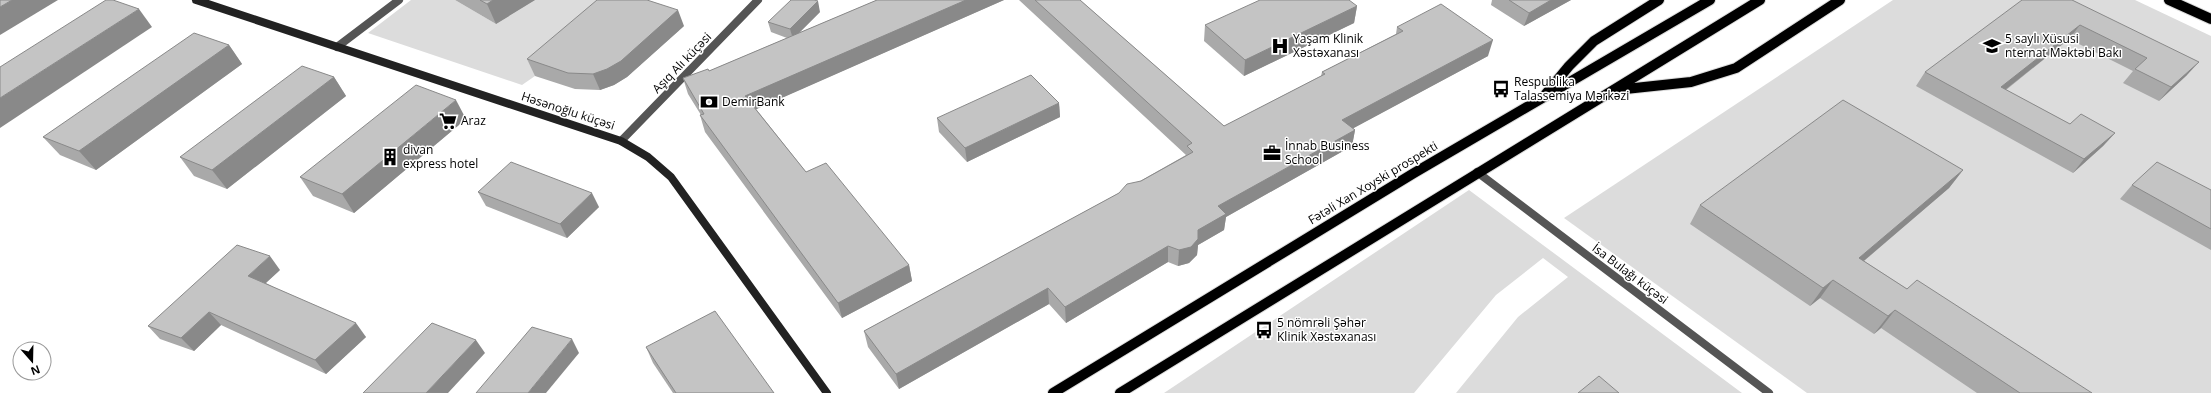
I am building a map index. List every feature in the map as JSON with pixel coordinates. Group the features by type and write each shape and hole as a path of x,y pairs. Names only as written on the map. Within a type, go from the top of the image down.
{"main road":[{"path":"1540,101 1573,62 1594,41 1659,0"},
{"name":"Fətəli Xan Xoyski prospekti","path":"1053,393 1414,173 1540,101 1710,0"},
{"path":"1120,393 1477,172 1760,0"},
{"path":"1614,90 1675,86 1718,75 1736,68 1840,0"},
{"path":"2169,0 2211,19"}],"street":[{"name":"Həsənoğlu küçəsi","path":"196,0 621,141 657,163 671,177 827,393"},
{"path":"338,47 399,0"},
{"name":"Aşıq Alı küçəsi","path":"621,141 758,0"},
{"name":"İsa Bulağı küçəsi","path":"1477,172 1769,393"}],"shaded area":[{"path":"411,0 455,0 496,24 535,0 600,0 535,76 522,85 368,33"},
{"path":"1893,0 2135,0 2211,36 2211,393 1807,393 1564,218"},
{"path":"1469,190 1742,393 1456,393 1518,317 1568,277 1543,258 1496,295 1414,393 1164,393"}],"building":[{"path":"0,0 12,0 0,7"},
{"path":"106,0 113,0 139,9 0,98 0,67"},
{"path":"480,0 493,0 487,4"},
{"path":"597,0 647,0 678,10 621,61 607,69 593,74 568,73 527,59"},
{"path":"791,0 818,1 790,29 768,22"},
{"path":"877,0 966,0 745,96 806,172 826,163 909,265 838,303 700,115 704,114 683,78 708,69 709,71"},
{"path":"1035,0 1080,0 1224,126 1325,74 1322,72 1403,31 1397,27 1441,4 1493,40 1342,120 1355,130 1218,206 1226,214 1198,230 1198,239 1191,247 1179,250 1168,246 1065,307 1048,288 896,374 864,331 1119,193 1127,184 1141,181 1193,152 1187,146 1192,143"},
{"path":"1260,0 1349,0 1357,6 1245,60 1205,25"},
{"path":"1509,0 1551,0 1529,13"},
{"path":"2022,0 2072,0 2199,62 2171,87 2135,69 2147,58 2080,25 2001,87 2070,124 2081,114 2115,133 2084,159 1925,72"},
{"path":"194,33 229,45 79,151 43,137"},
{"path":"302,66 334,77 212,170 180,157"},
{"path":"1031,75 1059,103 965,148 937,118"},
{"path":"416,85 456,100 342,194 300,177"},
{"path":"1843,100 1963,170 1859,258 1907,289 1917,280 2092,393 2020,393 1895,310 1888,316 1833,280 1823,288 1700,205"},
{"path":"511,162 592,193 560,224 478,192"},
{"path":"2157,162 2211,190 2211,229 2132,185"},
{"path":"237,245 270,256 248,276 356,323 315,360 209,312 181,338 148,326"},
{"path":"715,311 774,393 676,393 646,347"},
{"path":"432,323 476,340 426,393 363,393"},
{"path":"532,327 572,339 528,393 476,393"},
{"path":"1599,376 1619,393 1578,393"}],"place":[{"name":"Yaşam Klinik Xəstəxanası","path":"1280,46"},
{"name":"5 saylı Xüsusi nternat Məktəbi Bakı","path":"1992,46"},
{"name":"Respublika Talassemiya Mərkəzi","path":"1501,89"},
{"name":"DemirBank","path":"709,102"},
{"name":"Araz","path":"448,121"},
{"name":"İnnab Business School","path":"1272,153"},
{"name":"divan express hotel","path":"390,157"},
{"name":"5 nömrəli Şəhər Klinik Xəstəxanası","path":"1264,330"}]}
